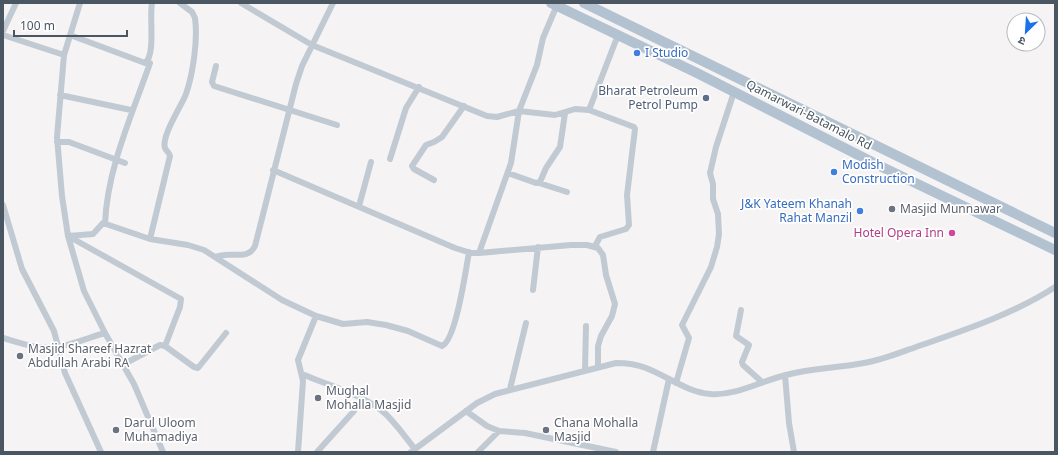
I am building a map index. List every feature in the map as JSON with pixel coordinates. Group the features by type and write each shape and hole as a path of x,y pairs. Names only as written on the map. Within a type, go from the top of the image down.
{"main road":[{"name":"Qamarwari-Batamalo Rd","path":"584,3 1055,233"},
{"name":"Qamarwari-Batamalo Rd","path":"554,4 913,182 1055,250"},
{"path":"913,182 919,167"},
{"path":"1040,242 1055,245"}],"street":[{"path":"3,31 16,3"},
{"path":"80,3 64,55 57,142 62,196 68,236 84,290 105,333 124,364 163,452"},
{"path":"70,36 145,63 148,60 152,33 152,3"},
{"path":"150,239 170,156 165,147 167,137 174,118 186,95 192,68 196,28 195,18 192,12 180,3"},
{"path":"241,3 312,45 487,116 497,117 519,110 555,115 574,109 589,110 634,127 627,195 629,225 626,229 600,237 595,246"},
{"path":"216,257 223,254 245,255 253,250 259,234 288,109 302,66 333,3"},
{"path":"479,253 496,200 508,173 519,110 537,65 543,38 554,4"},
{"path":"3,35 64,55"},
{"path":"589,110 618,35"},
{"path":"105,224 106,205 117,160 150,63"},
{"path":"216,66 212,82 214,86 337,125"},
{"path":"390,159 406,108 418,87"},
{"path":"676,383 690,338 682,325 711,267 717,247 719,234 718,214 713,199 711,169 734,92"},
{"path":"60,95 131,110"},
{"path":"434,180 414,169 412,166 426,145 434,142 442,136 464,106"},
{"path":"539,183 560,147 564,113"},
{"path":"57,142 69,142 125,163"},
{"path":"359,206 371,162"},
{"path":"273,170 403,226 470,252 479,253 538,247 595,246 601,250 606,275 615,304 612,316 601,336 598,346 598,367"},
{"path":"508,173 567,192"},
{"path":"3,205 22,268 52,326 65,373 101,452"},
{"path":"68,236 93,234 100,224 105,224 150,239 188,245 216,257 282,300 316,316 343,324 360,322 408,331 439,346 443,346 457,313 470,252"},
{"path":"68,236 181,299 178,313 165,346"},
{"path":"533,290 538,247"},
{"path":"302,374 362,399 381,410 413,451 466,411 489,397 510,389 616,362 646,368 676,383 695,390 709,394 721,394 785,375 816,368 865,363 877,360 941,338 1017,308 1055,288"},
{"path":"741,310 736,336 747,342 749,345 742,362 743,365 762,382"},
{"path":"298,452 303,388 302,374 299,368 299,355 316,316"},
{"path":"510,389 526,323"},
{"path":"585,370 586,326"},
{"path":"3,338 30,345 59,347 105,333"},
{"path":"124,364 158,346 165,346 194,367 198,368 226,333"},
{"path":"785,375 788,416 794,452"},
{"path":"653,452 669,379"},
{"path":"466,411 487,426 499,431 525,433 616,452"},
{"path":"317,452 354,412"},
{"path":"478,452 499,431"}],"place":[{"name":"I Studio","path":"637,53"},
{"name":"Bharat Petroleum Petrol Pump","path":"706,98"},
{"name":"Modish Construction","path":"834,172"},
{"name":"Masjid Munnawar","path":"892,209"},
{"name":"J&K Yateem Khanah Rahat Manzil","path":"860,211"},
{"name":"Hotel Opera Inn","path":"952,233"},
{"name":"Masjid Shareef Hazrat Abdullah Arabi RA","path":"20,356"},
{"name":"Mughal Mohalla Masjid","path":"318,398"},
{"name":"Darul Uloom Muhamadiya","path":"116,430"},
{"name":"Chana Mohalla Masjid","path":"546,430"}]}
